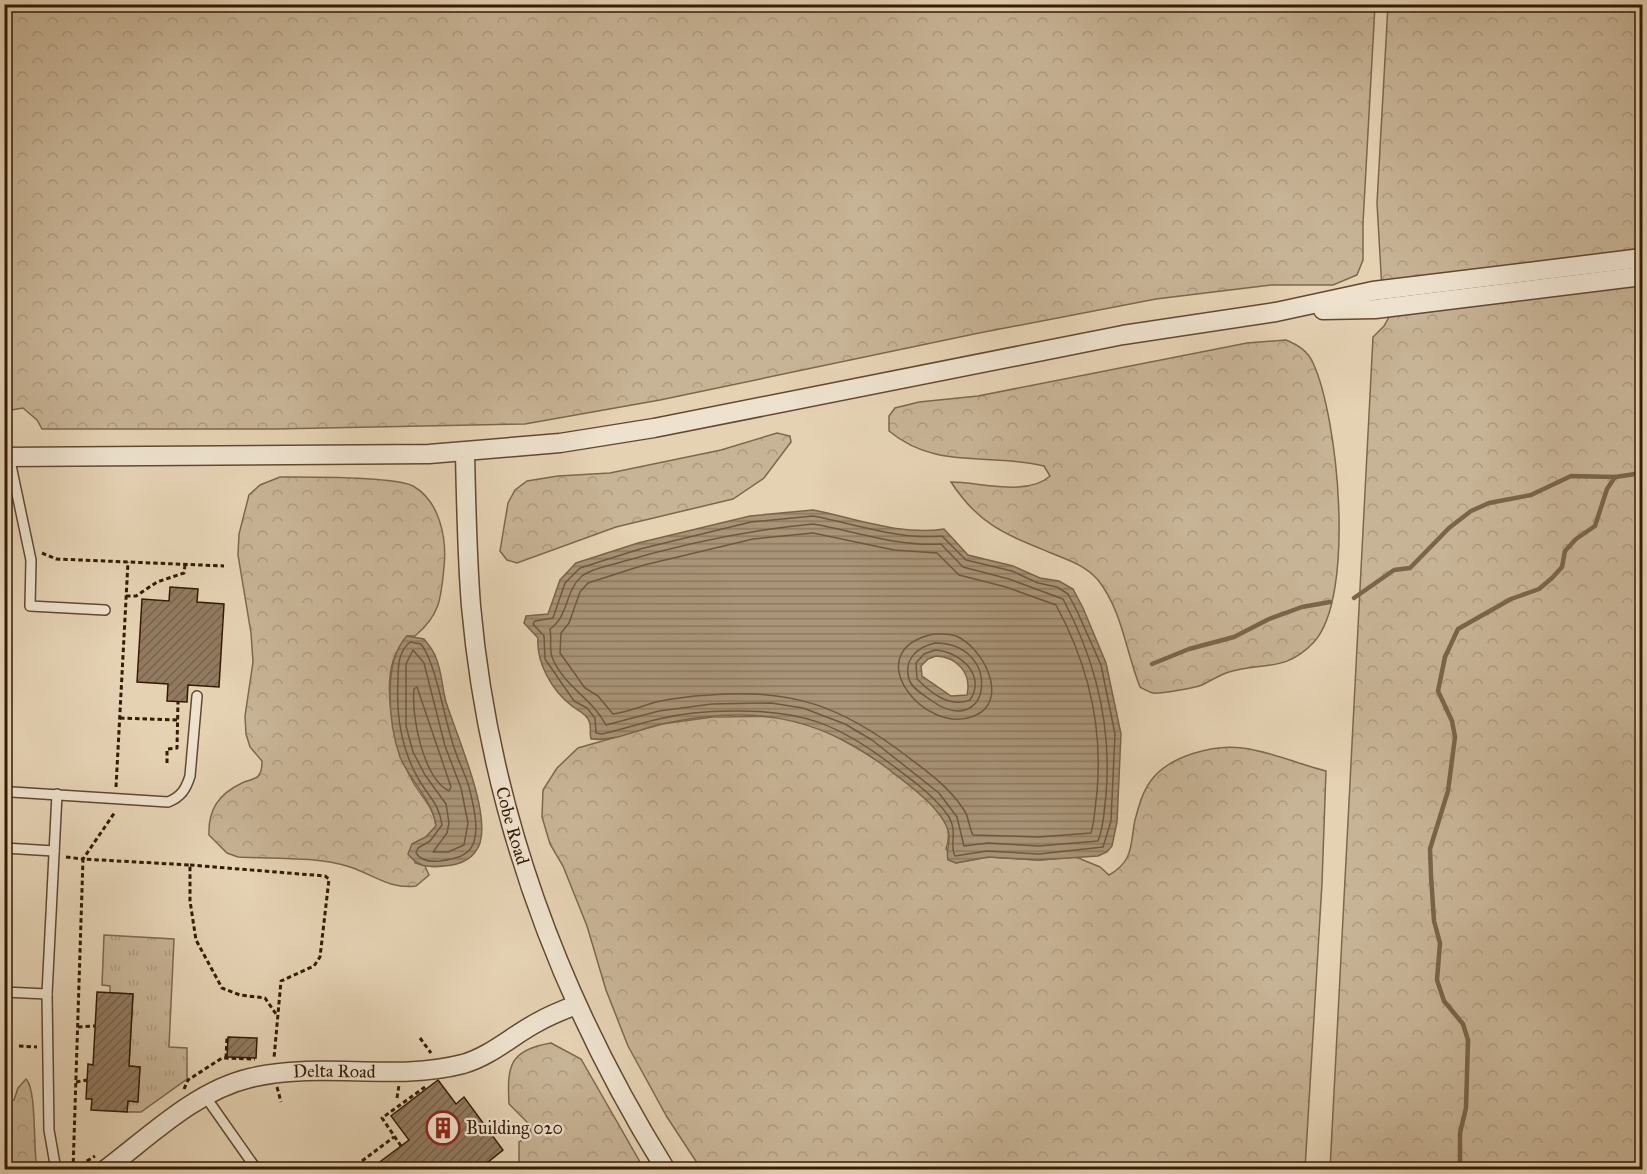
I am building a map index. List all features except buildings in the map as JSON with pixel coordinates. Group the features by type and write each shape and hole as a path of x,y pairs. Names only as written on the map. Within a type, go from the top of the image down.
{"street":[{"path":"7,457 465,452 614,435 1123,334 1394,297 1642,258"},
{"path":"1394,297 1642,276"},
{"name":"Cobe Road","path":"465,452 471,606 491,741 509,817 547,935 576,1005 634,1119 666,1170"},
{"name":"Delta Road","path":"105,1170 205,1096 228,1085 270,1074 440,1069 466,1063 492,1051 538,1022 576,1005"}],"lane":[{"path":"7,457 31,560 30,606 22,614"},
{"path":"30,606 105,610"},
{"path":"12,792 168,802 176,799 186,786 189,776 197,696"},
{"path":"56,1170 50,1130 47,994 57,794"},
{"path":"4,848 54,854"},
{"path":"4,992 47,994"},
{"path":"205,1096 257,1170"}],"path":[{"path":"36,546 43,555 56,559 224,566"},
{"path":"116,787 128,562"},
{"path":"126,596 136,596 156,582 184,573 185,565"},
{"path":"167,763 168,749 177,748 178,701"},
{"path":"120,718 178,720"},
{"path":"73,1170 83,859 115,812"},
{"path":"54,854 83,859 324,876 328,879 320,957 314,966 282,981 276,1014 274,1060 224,1058 227,1038"},
{"path":"190,865 190,900 196,940 222,988 240,995 265,998 276,1014"},
{"path":"78,1027 95,1026"},
{"path":"420,1038 437,1061"},
{"path":"19,1046 37,1047"},
{"path":"76,1082 87,1080"},
{"path":"276,1083 281,1102"},
{"path":"397,1098 400,1083"},
{"path":"401,1146 382,1118 427,1085"},
{"path":"350,1170 394,1137"}],"green space":[{"path":"5,4 1375,5 1363,260 1357,275 1333,285 1271,285 1156,299 979,333 660,400 525,424 274,429 42,429 37,420 23,408 5,411"},
{"path":"1388,5 1642,5 1642,258 1382,290 1377,203"},
{"path":"1642,276 1642,1169 1330,1170 1373,337 1384,326 1395,306"},
{"path":"1286,340 1302,349 1311,359 1322,388 1330,422 1339,505 1339,547 1335,586 1327,619 1314,642 1293,659 1226,673 1192,688 1151,693 1140,687 1113,604 1098,580 1088,570 994,527 972,509 951,482 1003,487 1029,486 1050,476 1044,466 1024,462 945,456 907,443 889,431 889,416 895,408 919,402 978,396 1247,343"},
{"path":"777,433 790,436 791,442 764,478 733,499 616,527 517,563 507,560 500,551 508,503 515,490 527,481 558,476 610,473 721,450"},
{"path":"280,477 349,478 403,483 413,486 430,501 440,522 445,556 438,606 430,621 415,636 407,636 394,658 390,674 390,706 401,755 413,782 430,808 436,826 426,837 412,844 415,863 425,866 429,875 416,886 390,884 337,863 238,857 227,853 209,835 210,817 216,803 234,787 256,778 262,768 262,761 250,747 246,734 245,716 253,662 251,633 238,555 239,534 249,495 260,485"},
{"path":"713,717 768,717 800,721 836,736 880,762 920,793 935,808 947,825 946,849 956,863 988,857 1039,860 1076,857 1100,867 1109,875 1123,864 1130,852 1140,803 1153,778 1171,763 1206,750 1231,747 1252,750 1326,771 1322,883 1305,1169 701,1169 667,1117 628,1046 606,990 587,926 563,866 550,844 542,817 543,790 557,768 578,748 662,724"},
{"path":"104,935 174,939 169,1047 187,1048 187,1079 141,1112 127,1112 128,1101 137,1102 140,1067 129,1066 133,994 110,993 110,986 102,985"},
{"path":"551,1043 581,1059 644,1169 519,1169 519,1142 531,1134 529,1124 509,1104 510,1070 519,1055 526,1050"},
{"path":"26,1079 32,1095 37,1169 5,1169 5,1100 14,1100 18,1088"}],"water":[{"path":"813,510 895,528 928,531 944,529 968,555 1013,566 1040,578 1059,581 1073,589 1106,663 1121,734 1117,822 1112,846 1107,852 1098,856 1039,860 988,857 956,863 948,860 947,828 935,809 915,790 860,750 834,736 807,725 780,719 752,715 693,718 653,726 609,739 591,739 588,718 565,700 547,675 540,657 538,638 524,623 526,616 548,614 560,580 576,563 638,543 750,516","holes":["936,656 956,663 965,673 967,695 951,696 922,676 921,666 928,659"]},
{"path":"407,636 424,639 435,655 446,702 477,793 482,829 480,843 474,854 456,864 424,866 408,854 412,844 426,837 436,826 431,808 400,757 393,728 391,677 399,647"}],"waterway":[{"path":"1354,598 1394,570 1410,568 1449,528 1471,511 1489,503 1531,495 1571,476 1615,477 1642,473"},
{"path":"1460,1170 1460,1133 1466,1108 1468,1040 1463,1024 1444,1001 1437,980 1440,943 1434,921 1430,849 1448,791 1455,737 1452,721 1438,691 1445,657 1458,629 1511,599 1539,589 1552,578 1562,567 1565,551 1576,539 1595,526 1607,489 1615,477"},
{"path":"1152,664 1189,649 1234,637 1269,619 1302,607 1330,602"}],"place":[{"name":"Building 020","path":"443,1128"}]}
